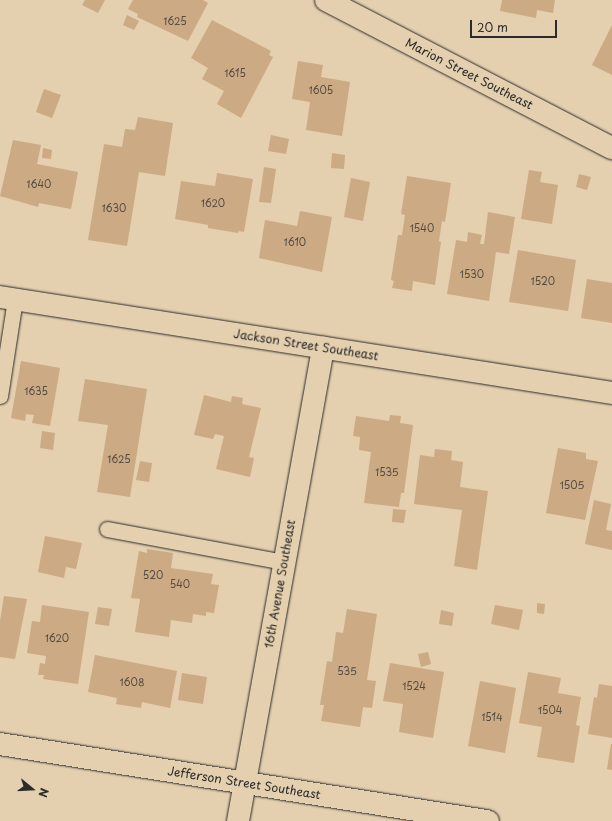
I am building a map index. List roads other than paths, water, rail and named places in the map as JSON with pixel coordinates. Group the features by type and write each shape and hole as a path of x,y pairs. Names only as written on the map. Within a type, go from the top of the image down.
{"street":[{"name":"Marion Street Southeast","path":"326,0 612,148"},
{"name":"Jackson Street Southeast","path":"8,298 612,393"},
{"name":"16th Avenue Southeast","path":"238,821 243,782 323,348"},
{"name":"Jefferson Street Southeast","path":"0,744 488,821"}],"lane":[{"path":"0,396 8,298"},
{"path":"107,528 284,562"}]}
